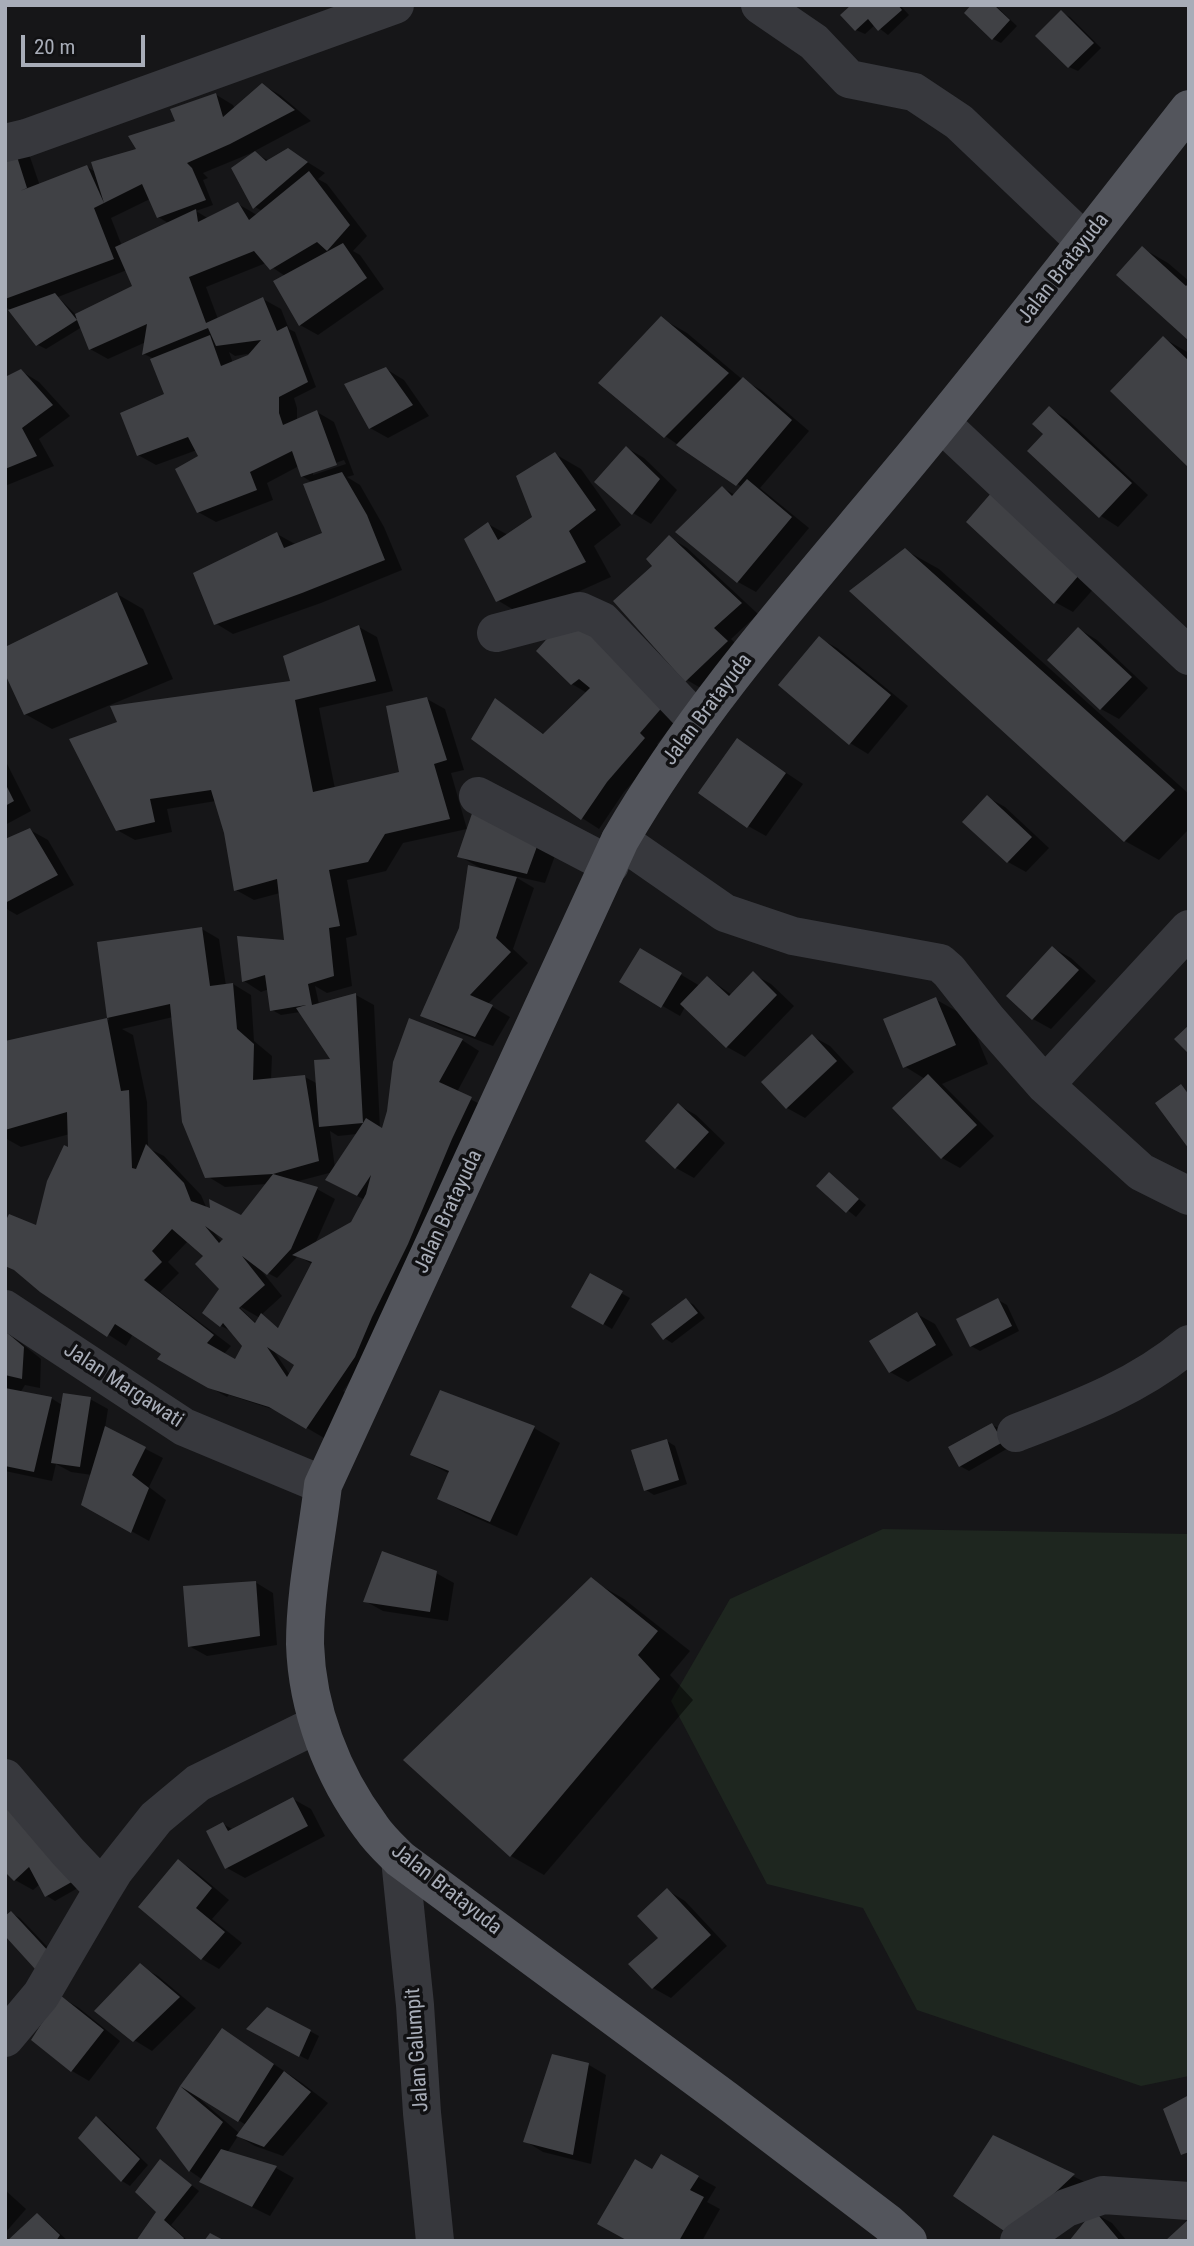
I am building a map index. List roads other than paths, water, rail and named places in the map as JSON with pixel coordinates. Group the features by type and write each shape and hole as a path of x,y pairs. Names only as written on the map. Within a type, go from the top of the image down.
{"main road":[{"name":"Jalan Bratayuda","path":"895,2235 725,2099 400,1859 372,1829 349,1793 318,1724 307,1679 305,1642 323,1485 615,852 642,803 698,722 773,626 990,364 1189,109"}],"street":[{"path":"5,143 26,138 395,5"},
{"path":"760,5 814,42 849,79 914,92 959,122 1085,242"},
{"path":"941,423 1189,656"},
{"path":"496,634 580,611 589,613 602,621 698,722"},
{"path":"478,796 615,852 741,920 793,936 940,963 1045,1085 1141,1172 1189,1196"},
{"path":"1045,1085 1189,929"},
{"name":"Jalan Margawati","path":"5,1309 184,1427 323,1485"},
{"path":"1016,1433 1109,1397 1164,1365 1189,1344"},
{"path":"5,2038 41,1995 114,1871 156,1818 198,1783 318,1724"},
{"path":"5,1778 103,1889"},
{"name":"Jalan Galumpit","path":"400,1859 435,2241"},
{"path":"1019,2241 1066,2208 1104,2195 1189,2201"}]}
